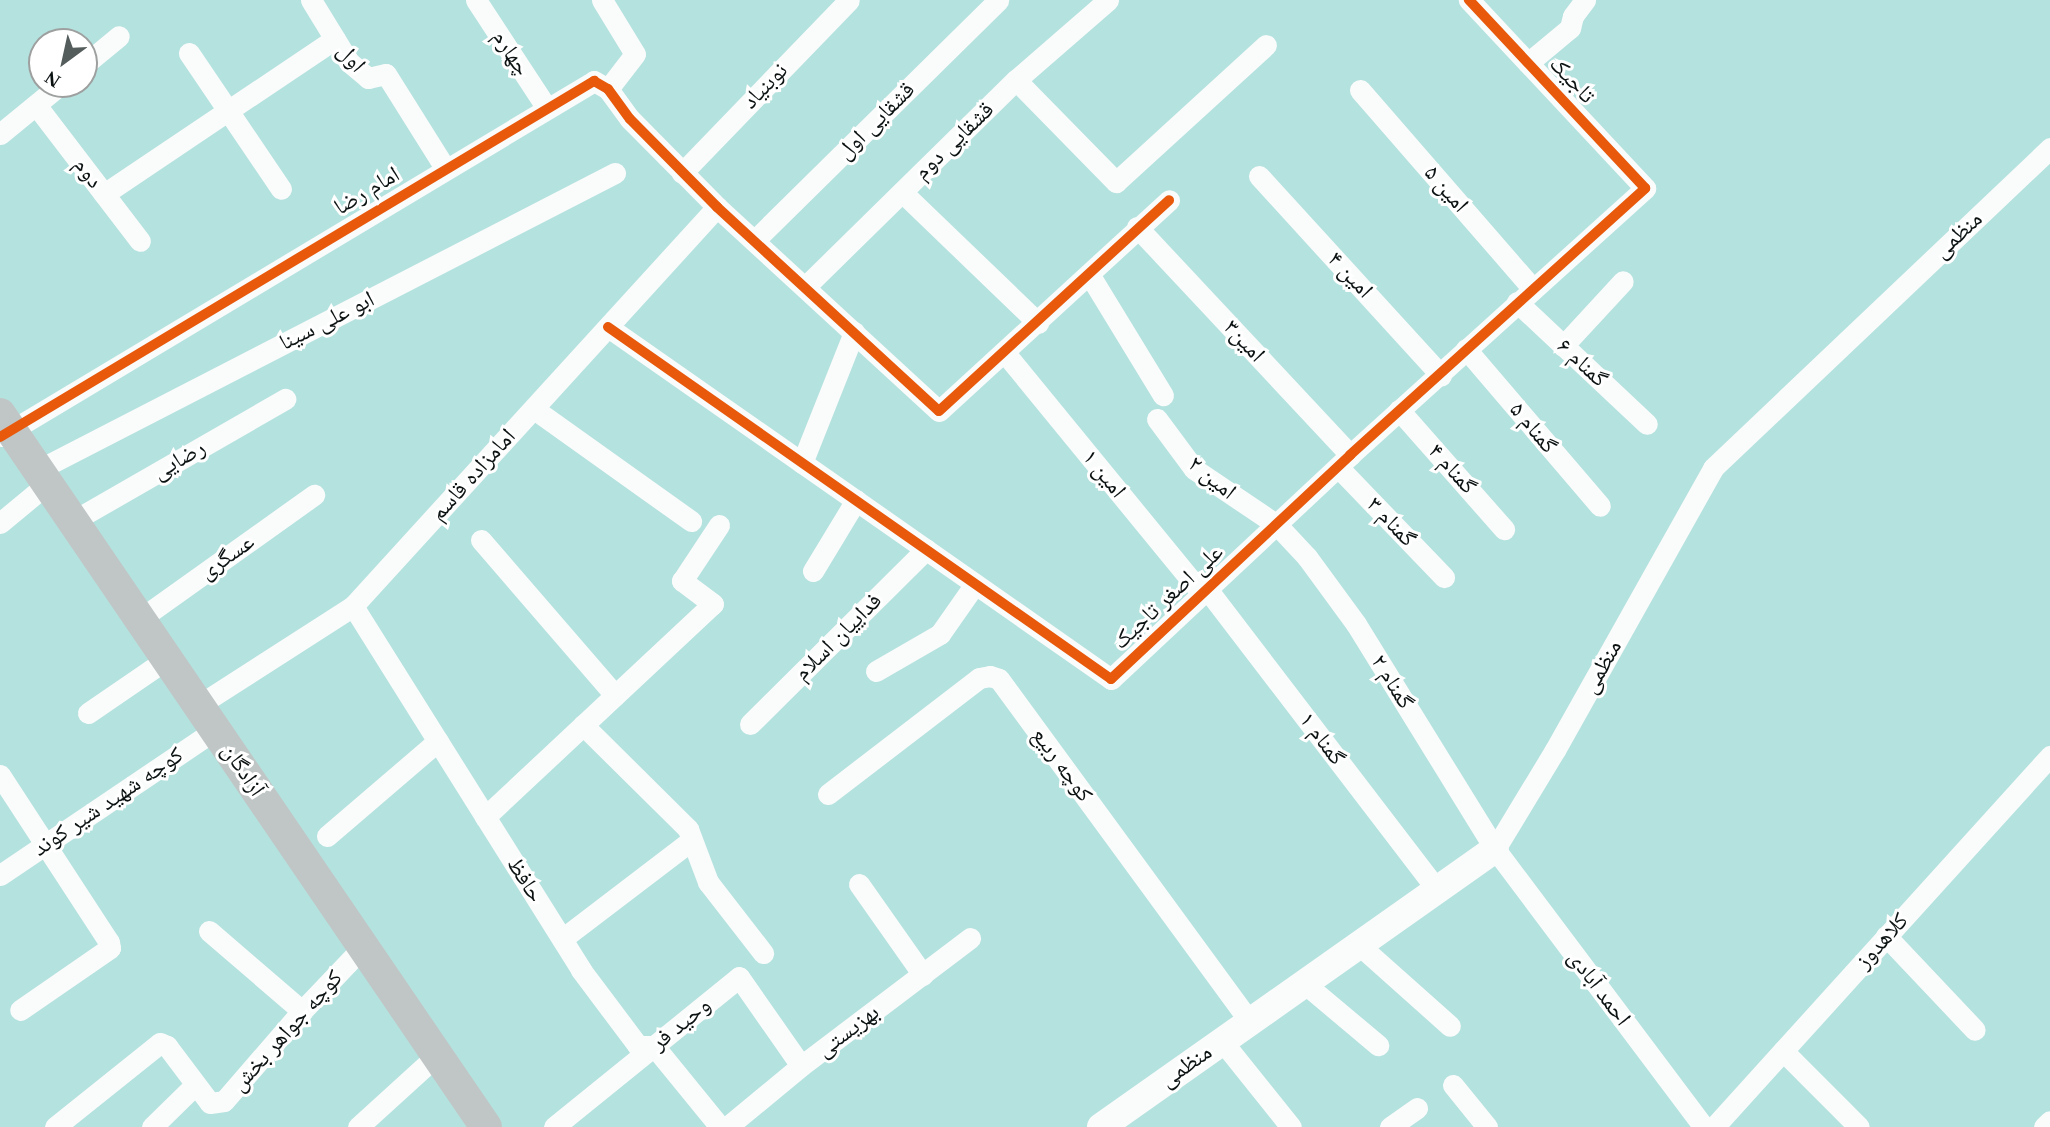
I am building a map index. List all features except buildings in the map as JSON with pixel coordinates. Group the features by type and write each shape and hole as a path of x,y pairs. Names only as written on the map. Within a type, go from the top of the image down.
{"main road":[{"name":"آزادگان","path":"4,427 43,477 486,1127"}],"street":[{"name":"اول","path":"311,0 349,62 368,78 386,74 445,168"},
{"name":"چهارم","path":"476,0 546,107"},
{"path":"602,0 635,54 608,89 630,119 681,173 939,411 1006,353 1137,227 1169,200"},
{"name":"نوبنیاد","path":"681,173 849,0"},
{"name":"قشقایی اول","path":"754,241 998,0"},
{"name":"قشقایی دوم","path":"805,287 1016,80 1108,0"},
{"name":"تاجیک","path":"1469,0 1645,188"},
{"path":"1528,63 1570,28 1573,16 1585,0"},
{"path":"98,53 119,36"},
{"path":"104,194 335,39"},
{"path":"1016,80 1116,182 1266,45"},
{"path":"189,53 281,189"},
{"name":"امام رضا","path":"4,427 546,107 594,81 608,89"},
{"name":"امین ۵","path":"1360,90 1525,295"},
{"path":"0,134 44,98"},
{"name":"دوم","path":"36,104 140,241"},
{"name":"منظمی","path":"1101,1127 1494,849 1555,750 1713,468 2050,148"},
{"name":"ابو علی سینا","path":"0,523 43,477 615,173"},
{"name":"امین ۴","path":"1259,176 1441,374"},
{"name":"علی اصغر تاجیک","path":"608,327 1111,679 1399,410 1645,188"},
{"path":"902,192 1038,323"},
{"name":"امامزاده قاسم","path":"207,717 353,606 717,207"},
{"name":"امین۳","path":"1137,227 1344,461"},
{"path":"1088,274 1163,395"},
{"path":"1563,346 1623,281"},
{"name":"گمنام ۶","path":"1525,295 1563,346 1647,424"},
{"path":"802,463 854,332"},
{"name":"گمنام ۵","path":"1466,349 1600,506"},
{"name":"امین ۱","path":"1006,353 1205,592"},
{"name":"رضایی","path":"73,521 285,399"},
{"path":"534,408 691,521"},
{"name":"گمنام ۴","path":"1399,410 1504,529"},
{"name":"امین ۲","path":"1157,419 1194,469 1277,525"},
{"name":"گمنام ۳","path":"1344,461 1444,577"},
{"name":"عسگری","path":"140,619 314,495"},
{"path":"813,571 856,500"},
{"path":"485,817 712,604 682,580 719,525"},
{"name":"گمنام ۲","path":"1277,525 1307,557 1356,624 1494,849"},
{"path":"481,540 615,695"},
{"name":"فداییان اسلام","path":"750,724 926,550"},
{"path":"876,671 940,634 975,584"},
{"name":"گمنام ۱","path":"1205,592 1436,889"},
{"name":"حافظ","path":"353,606 562,939 638,1046 654,1046 720,1127"},
{"path":"88,713 167,659"},
{"name":"کوچه ربیع","path":"828,794 979,678 990,676 999,679 1250,1021"},
{"name":"کوچه شهید شیر کوند","path":"0,875 46,844 207,717"},
{"path":"583,725 688,829 708,882 763,953"},
{"path":"327,836 438,741"},
{"name":"کلاهدوز","path":"1714,1127 1886,936 2047,765"},
{"path":"0,775 109,942 110,948 20,1010"},
{"path":"562,939 692,840"},
{"name":"احمد آبادی","path":"1494,849 1704,1127"},
{"path":"859,884 923,975"},
{"path":"209,931 302,1011"},
{"path":"1886,936 1975,1030"},
{"name":"بهزیستی","path":"727,1127 795,1058 923,975 970,939"},
{"path":"1358,944 1450,1026"},
{"name":"کوچه جواهر بخش","path":"55,1127 160,1043 167,1046 210,1103 224,1101 302,1011 363,947"},
{"name":"وحید فر","path":"554,1127 739,977 795,1058"},
{"path":"1304,983 1378,1045"},
{"path":"1222,1041 1291,1127"},
{"path":"1783,1051 1859,1127"},
{"path":"358,1127 437,1055"},
{"path":"152,1127 195,1085"},
{"path":"1452,1085 1488,1127"},
{"path":"1390,1127 1417,1108"},
{"path":"2044,1127 2050,1121"}],"shaded area":[{"path":"0,0 2050,0 2050,1127 0,1127"}],"cycle path":[{"path":"608,327 1111,679 1350,455 1645,188 1469,0"},
{"path":"0,437 594,81 608,89 630,119 717,207 939,411 1169,200"}]}
